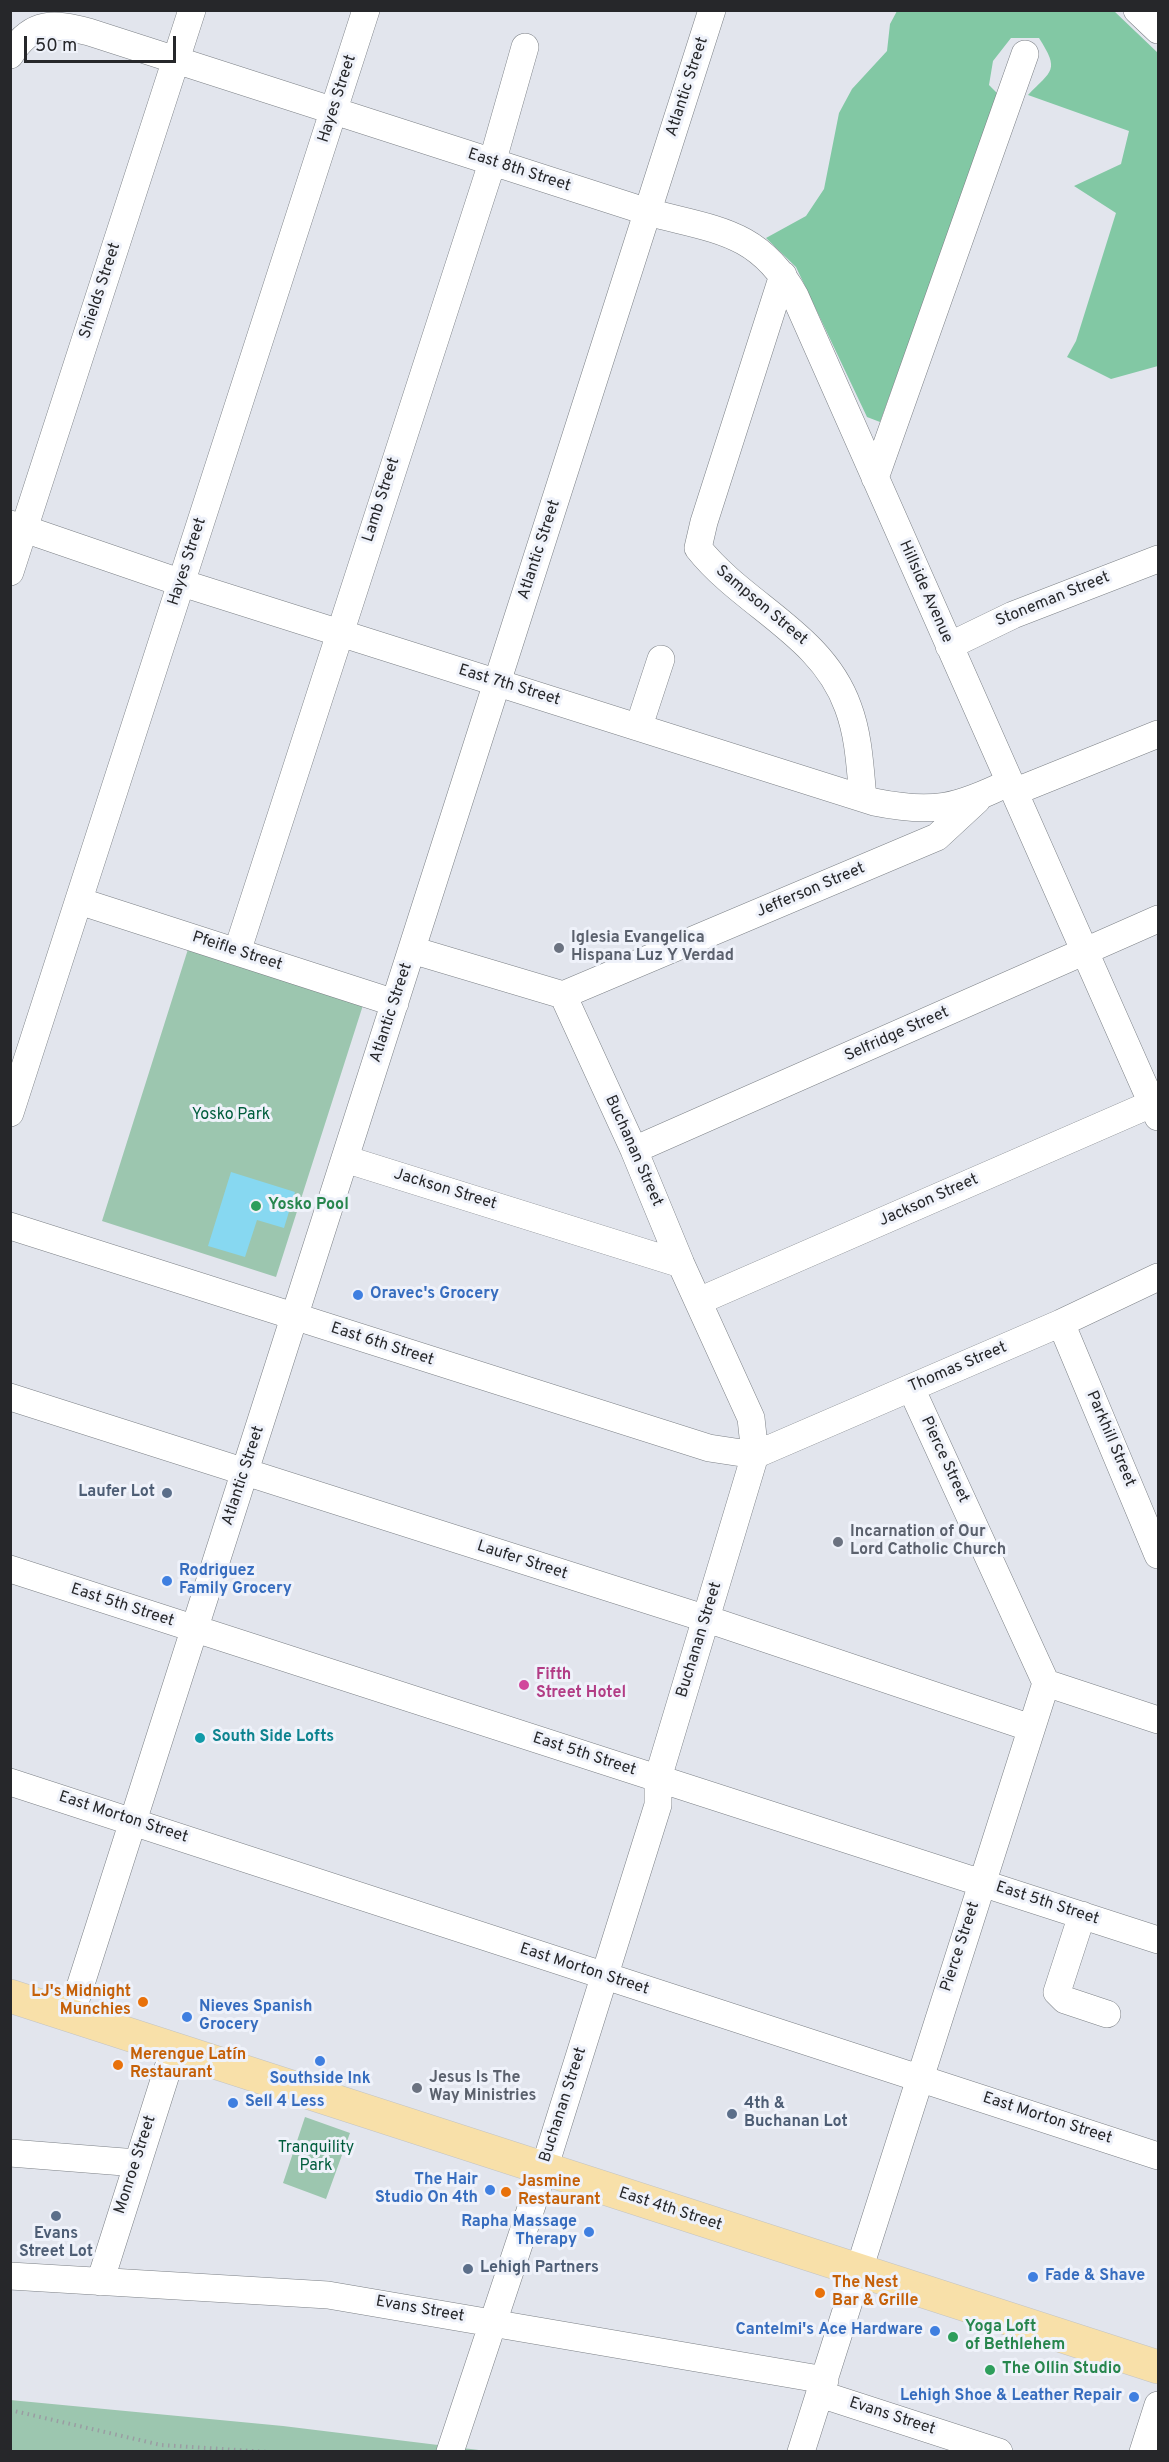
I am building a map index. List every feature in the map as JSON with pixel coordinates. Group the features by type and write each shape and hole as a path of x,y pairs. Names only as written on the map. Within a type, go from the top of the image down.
{"main road":[{"name":"East 4th Street","path":"10,1996 1158,2367"}],"street":[{"name":"Shields Street","path":"10,572 17,526 177,60 192,10"},
{"name":"Hayes Street","path":"10,1113 20,1052 79,901 366,10"},
{"name":"Atlantic Street","path":"71,2015 712,10"},
{"path":"1137,10 1158,30"},
{"name":"East 8th Street","path":"10,55 33,32 58,24 177,60 492,163 744,240 766,255 783,275 795,296 875,478"},
{"name":"Lamb Street","path":"237,952 492,163 525,47"},
{"path":"875,478 1025,54"},
{"name":"Sampson Street","path":"783,275 704,522 698,548 716,570 806,644 834,677 853,723 863,798"},
{"name":"Hillside Avenue","path":"875,478 1156,1107"},
{"name":"East 7th Street","path":"17,526 182,583 863,798 894,806 929,810 964,803 1012,787"},
{"name":"Stoneman Street","path":"949,646 1013,615 1158,559"},
{"path":"639,726 661,659"},
{"path":"1012,787 1158,734"},
{"name":"Jefferson Street","path":"563,995 938,837 980,797"},
{"name":"Pfeifle Street","path":"79,901 395,1003"},
{"name":"Selfridge Street","path":"634,1150 1086,953 1158,919"},
{"path":"412,950 563,995"},
{"name":"Buchanan Street","path":"450,2451 543,2169 658,1805 658,1778 755,1455 751,1418 681,1264 634,1150 563,995"},
{"name":"Jackson Street","path":"699,1301 1156,1107"},
{"name":"Jackson Street","path":"345,1159 681,1264"},
{"name":"East 6th Street","path":"10,1226 709,1448 755,1455"},
{"name":"Thomas Street","path":"755,1455 1061,1323 1158,1277"},
{"name":"Parkhill Street","path":"1061,1323 1158,1555"},
{"name":"Pierce Street","path":"801,2451 1046,1683 911,1388"},
{"name":"Laufer Street","path":"10,1397 707,1619 1032,1728"},
{"name":"East 5th Street","path":"10,1569 1158,1940"},
{"path":"1046,1683 1158,1720"},
{"name":"East Morton Street","path":"10,1782 1158,2156"},
{"path":"1082,1915 1057,1992 1065,2000 1107,2014"},
{"name":"Monroe Street","path":"100,2282 174,2049"},
{"path":"10,2153 137,2163"},
{"name":"Evans Street","path":"10,2276 328,2295 492,2322 822,2387 999,2451"},
{"path":"1143,2451 1158,2405"}],"path":[{"path":"10,2410 39,2414 161,2445 268,2451"}],"green space":[{"path":"897,11 1114,11 1158,53 1158,366 1111,379 1067,357 1076,341 1116,213 1074,186 1121,164 1129,131 1028,95 1048,75 1050,57 1039,38 1011,38 993,61 989,85 999,95 880,422 867,417 796,267 766,238 806,216 824,189 839,113 852,89 887,51 890,24"},
{"name":"Yosko Park","path":"189,946 364,1002 276,1277 102,1221"},
{"name":"Tranquility Park","path":"305,2117 350,2133 326,2199 283,2183"},
{"path":"10,2400 283,2426 487,2451 11,2450"}],"water":[{"name":"Yosko Pool","path":"231,1172 295,1192 284,1228 257,1220 245,1257 208,1246"}],"place":[{"name":"Iglesia Evangelica Hispana Luz Y Verdad","path":"559,948"},
{"name":"Yosko Pool","path":"256,1206"},
{"name":"Oravec's Grocery","path":"358,1295"},
{"name":"Laufer Lot","path":"167,1493"},
{"name":"Incarnation of Our Lord Catholic Church","path":"838,1542"},
{"name":"Rodriguez Family Grocery","path":"167,1581"},
{"name":"Fifth Street Hotel","path":"524,1685"},
{"name":"South Side Lofts","path":"200,1738"},
{"name":"LJ's Midnight Munchies","path":"143,2002"},
{"name":"Nieves Spanish Grocery","path":"187,2017"},
{"name":"Southside Ink","path":"320,2061"},
{"name":"Merengue Latín Restaurant","path":"118,2065"},
{"name":"Jesus Is The Way Ministries","path":"417,2088"},
{"name":"Sell 4 Less","path":"233,2103"},
{"name":"4th & Buchanan Lot","path":"732,2114"},
{"name":"The Hair Studio On 4th","path":"490,2190"},
{"name":"Jasmine Restaurant","path":"506,2192"},
{"name":"Evans Street Lot","path":"56,2216"},
{"name":"Rapha Massage Therapy","path":"589,2232"},
{"name":"Lehigh Partners","path":"468,2269"},
{"name":"Fade & Shave","path":"1033,2277"},
{"name":"The Nest Bar & Grille","path":"820,2293"},
{"name":"Cantelmi's Ace Hardware","path":"935,2331"},
{"name":"Yoga Loft of Bethlehem","path":"953,2337"},
{"name":"The Ollin Studio","path":"990,2370"},
{"name":"Lehigh Shoe & Leather Repair","path":"1134,2397"}]}
